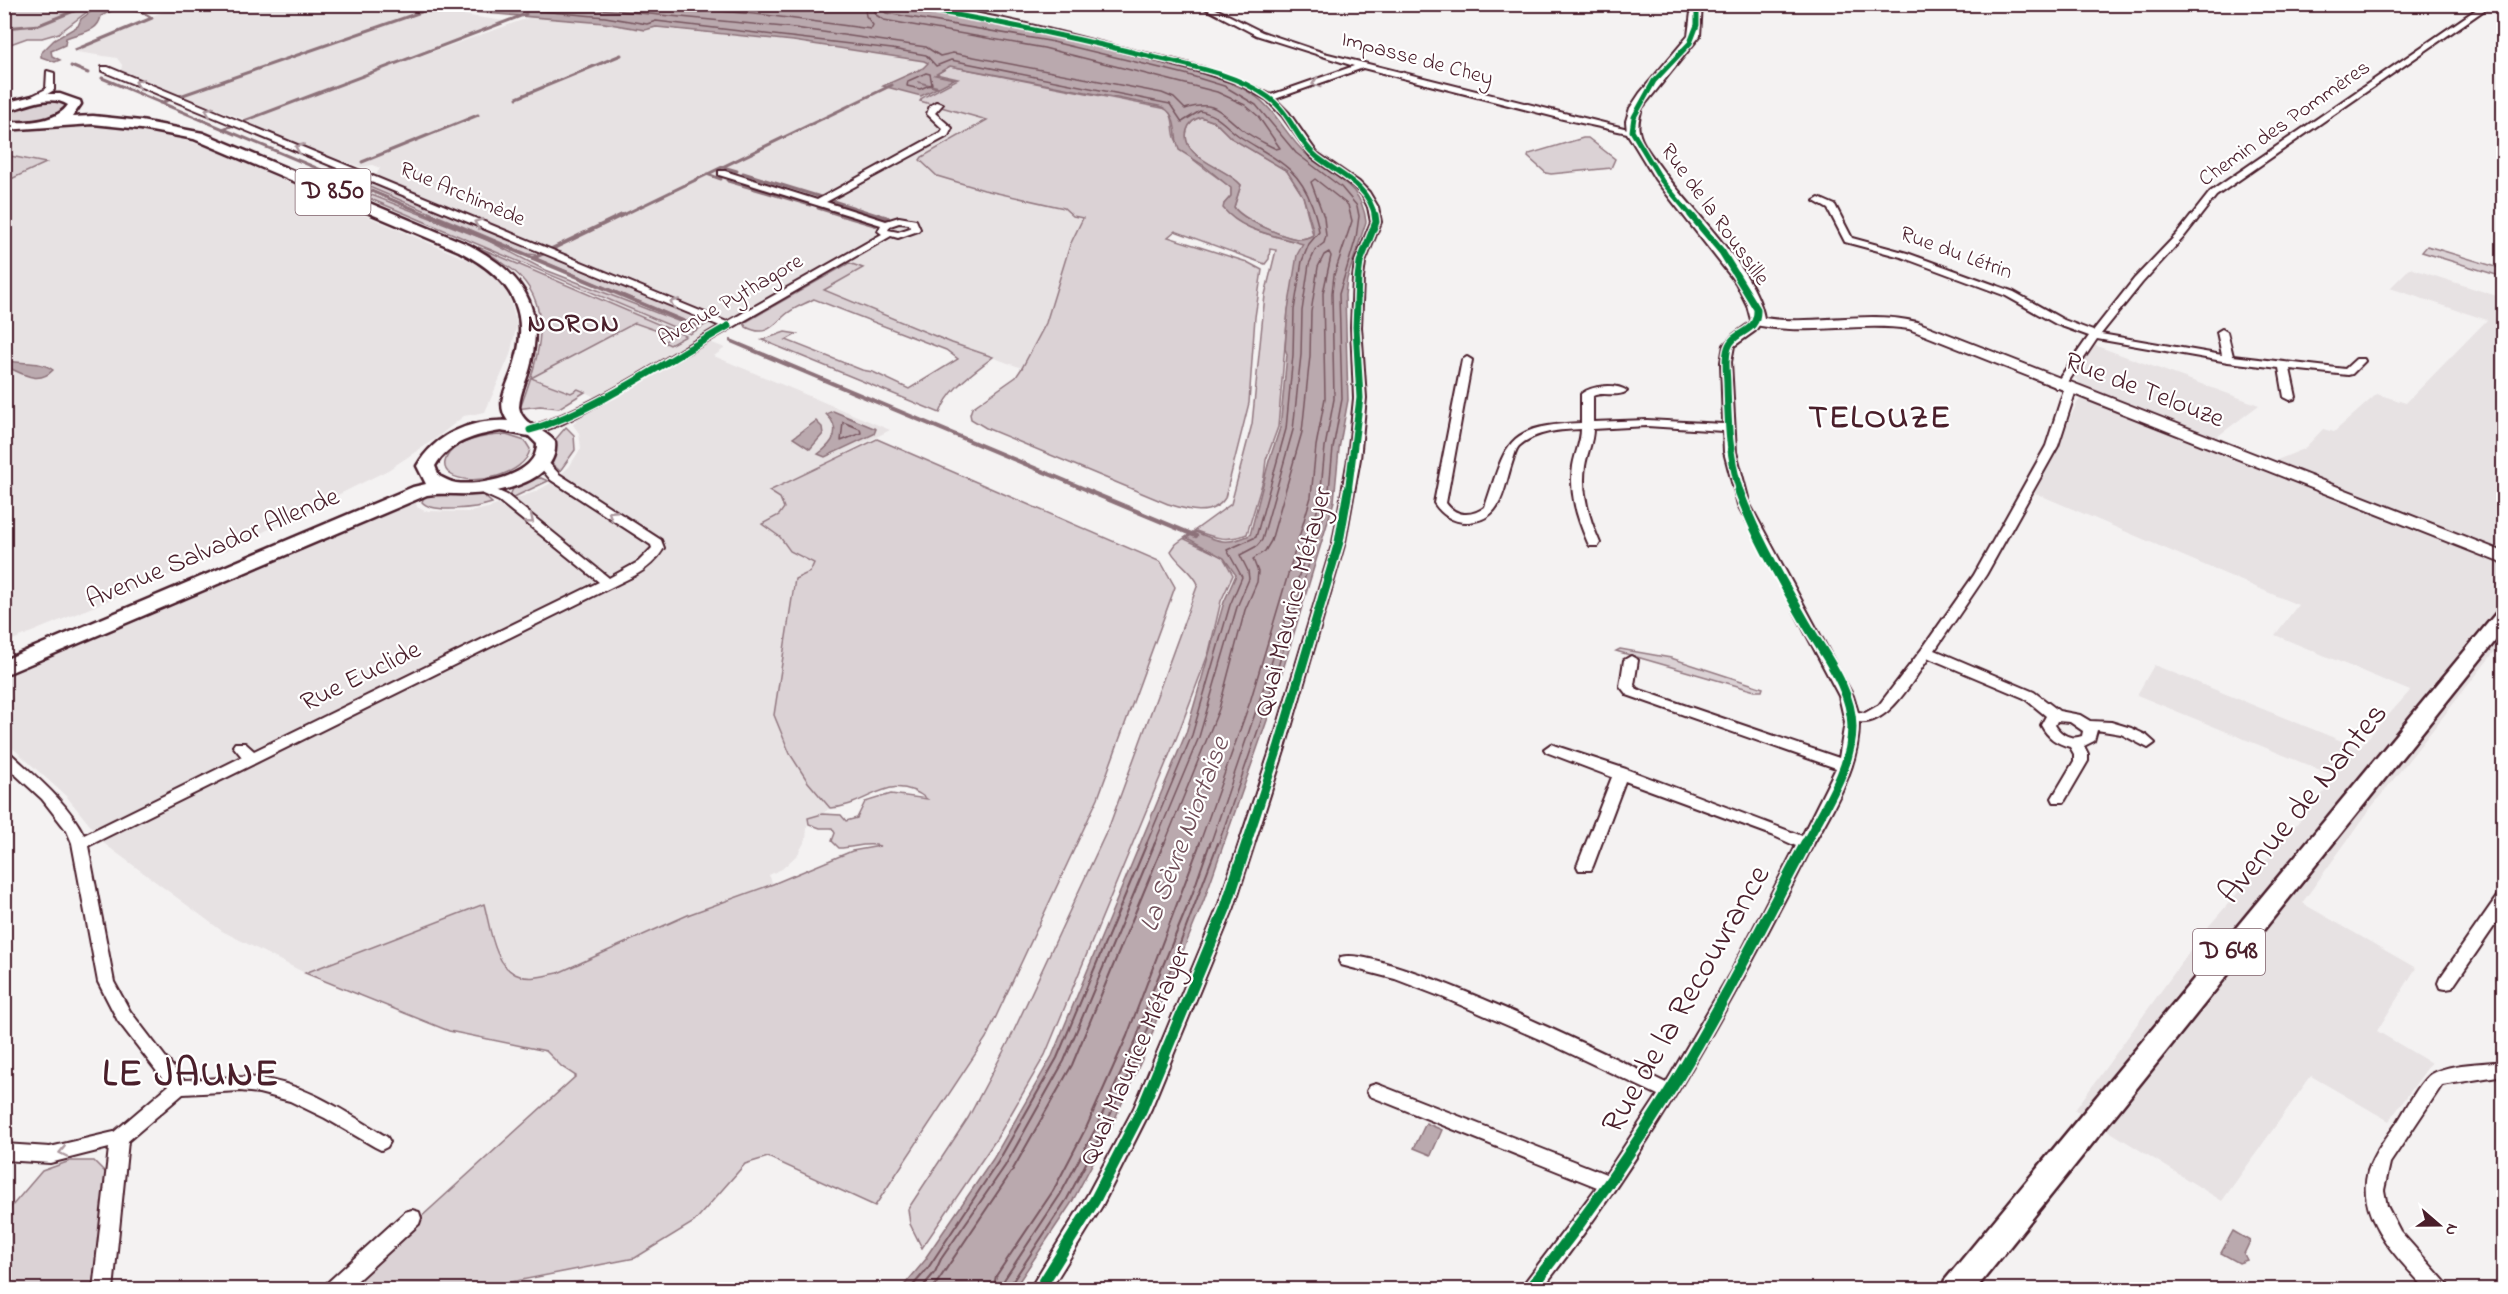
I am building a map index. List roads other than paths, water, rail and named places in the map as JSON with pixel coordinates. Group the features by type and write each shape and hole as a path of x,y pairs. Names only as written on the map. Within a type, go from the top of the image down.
{"main road":[{"path":"7,106 31,100 66,99 75,104 76,115"},
{"name":"D 850","path":"7,127 47,122 76,115 164,128 210,140 477,255 507,276 521,297 528,316 523,362 510,407 511,413 527,429"},
{"name":"D 850","path":"468,433 487,421 494,412 514,361 526,341"},
{"path":"445,486 431,479 427,472 428,460 435,451 448,442 468,433 497,427 527,429 542,436 546,441 546,453 541,461"},
{"name":"Avenue Salvador Allende","path":"4,668 420,491 445,486 462,489 481,488 517,478 541,461"},
{"name":"Avenue Salvador Allende","path":"4,655 394,491 427,472"},
{"name":"Avenue de Nantes","path":"1956,1290 2504,616"}],"street":[{"name":"Quai Maurice Métayer","path":"890,4 1000,21 1120,47 1242,82 1270,98 1286,115 1314,155 1356,184 1366,194 1373,207 1376,222 1360,261 1358,278 1356,327 1360,398 1354,459 1339,542 1278,748 1226,907 1142,1109 1095,1200 1039,1290"},
{"name":"Impasse de Chey","path":"1200,4 1239,26 1362,66 1544,113 1632,131"},
{"name":"Rue de la Roussille","path":"1696,4 1695,33 1683,53 1662,71 1650,88 1634,117 1632,131 1662,181 1726,260 1757,309 1757,321 1751,330 1737,337 1729,345 1726,362 1730,452 1744,505 1806,624 1839,678 1852,716"},
{"name":"Chemin des Pommères","path":"2065,388 2094,335 2213,194 2490,4"},
{"path":"1270,98 1362,66"},
{"name":"Rue Archimède","path":"105,69 728,326"},
{"path":"31,100 50,90 51,73"},
{"path":"722,173 818,203 945,134 948,128 931,114 933,108 939,104"},
{"name":"Rue du Létrin","path":"1819,201 1832,207 1848,240 1904,255 2010,294 2060,322 2094,335 2142,346 2284,366 2348,372 2354,369 2360,361"},
{"name":"Avenue Pythagore","path":"527,429 547,425 594,403 728,326 887,229 818,203"},
{"name":"Rue de Telouze","path":"1757,321 1792,326 1871,320 1900,323 1985,353 2065,388 2504,559"},
{"path":"2222,333 2228,359"},
{"path":"1467,360 1440,503 1443,509 1451,514 1473,518 1484,516 1491,509 1510,451 1523,437 1542,430 1647,423 1730,428"},
{"path":"2284,366 2290,397"},
{"path":"1852,716 1867,718 1879,713 1927,652 1980,575 2052,446 2065,388"},
{"path":"1594,543 1584,520 1578,489 1578,472 1585,446 1589,392 1622,391"},
{"name":"Avenue Pythagore","path":"546,441 594,403"},
{"name":"Rue Euclide","path":"80,843 252,758 336,723 445,663 643,565 655,555 658,548 657,543 555,477 541,461"},
{"path":"481,488 502,498 608,583"},
{"path":"1927,652 2029,695 2056,716 2077,719 2090,730 2089,738 2075,742 2062,740 2049,729 2049,721 2056,716"},
{"path":"433,654 445,663"},
{"path":"1631,660 1627,686 1632,692 1844,765"},
{"name":"Rue de la Recouvrance","path":"1529,1290 1609,1183 1668,1092 1759,937 1844,765 1851,734 1852,716"},
{"path":"2087,726 2118,727 2138,735 2148,743"},
{"path":"2059,798 2081,761 2081,754 2075,742"},
{"path":"240,746 252,758"},
{"path":"1551,749 1777,831 1805,844"},
{"path":"4,755 65,815 80,843 106,982 112,1001 179,1087"},
{"path":"1586,866 1621,773"},
{"path":"2446,983 2504,899"},
{"path":"1347,961 1369,964 1421,981 1562,1040 1668,1092"},
{"path":"2440,1290 2402,1247 2384,1221 2379,1212 2376,1175 2385,1155 2436,1080 2448,1076 2504,1068"},
{"path":"4,1152 50,1155 119,1138 179,1087 241,1084 276,1088 305,1099 381,1142"},
{"path":"1376,1091 1609,1183"},
{"path":"103,1290 119,1138"},
{"path":"333,1290 412,1218"}],"water":[{"path":"102,4 127,7 117,8 101,16 92,29 66,38 65,45 51,51 52,56 60,60 55,62 41,57 41,53 54,40 78,26 81,19"},
{"name":"La Sèvre Niortaise","path":"389,5 864,5 970,20 1110,49 1227,81 1260,100 1306,154 1344,182 1359,198 1366,222 1347,279 1345,295 1348,400 1339,449 1334,501 1271,709 1204,900 1162,1002 1149,1044 1107,1136 1072,1202 1014,1289 901,1289 927,1258 993,1159 1052,1056 1186,733 1224,602 1236,575 1224,558 1187,538 1196,532 1223,541 1250,535 1280,428 1287,354 1285,349 1288,310 1297,255 1303,244 1260,232 1231,216 1223,208 1231,196 1231,188 1203,165 1179,150 1173,118 1170,113 1159,106 950,66 935,75 954,79 939,87 918,82 937,88 921,96 883,86 923,68 928,63 924,61 793,41 656,27 645,30 604,23","holes":["1201,117 1215,122 1231,138 1287,171 1303,196 1313,235 1299,239 1284,235 1238,212 1234,207 1241,185 1197,155 1186,140 1187,130 1194,120"]},
{"path":"5,360 43,365 53,370 41,377 29,376 5,366"},
{"path":"833,411 876,429 874,434 825,457 818,454 834,436 834,425 826,414"},
{"path":"816,421 822,427 823,434 810,449 793,438"},
{"path":"1426,1123 1442,1130 1431,1155 1414,1148"},
{"path":"2233,1231 2250,1241 2244,1254 2247,1260 2239,1263 2221,1253"}],"waterway":[{"path":"4,28 39,25 91,4"},
{"path":"75,50 152,18 142,12 111,4"},
{"path":"161,103 421,12 433,4"},
{"path":"223,129 526,14"},
{"path":"517,98 621,55"},
{"path":"71,66 88,73"},
{"path":"102,78 161,103"},
{"path":"708,174 892,85"},
{"path":"161,103 223,129"},
{"path":"362,162 478,115"},
{"path":"223,129 433,217"},
{"path":"723,167 737,171"},
{"path":"333,175 342,171"},
{"path":"743,173 824,198"},
{"path":"619,217 708,174"},
{"path":"708,174 721,179"},
{"path":"728,181 810,205"},
{"path":"830,200 883,217"},
{"path":"818,208 847,217"},
{"path":"430,215 695,326"},
{"path":"533,258 622,215"},
{"path":"842,215 876,225"},
{"path":"878,215 888,218"},
{"path":"731,341 1092,492"},
{"path":"1088,491 1196,536"}],"district":[{"name":"NORON","path":"574,324"},
{"name":"TELOUZE","path":"1880,419"},
{"name":"LE JAUNE","path":"191,1075"}]}
